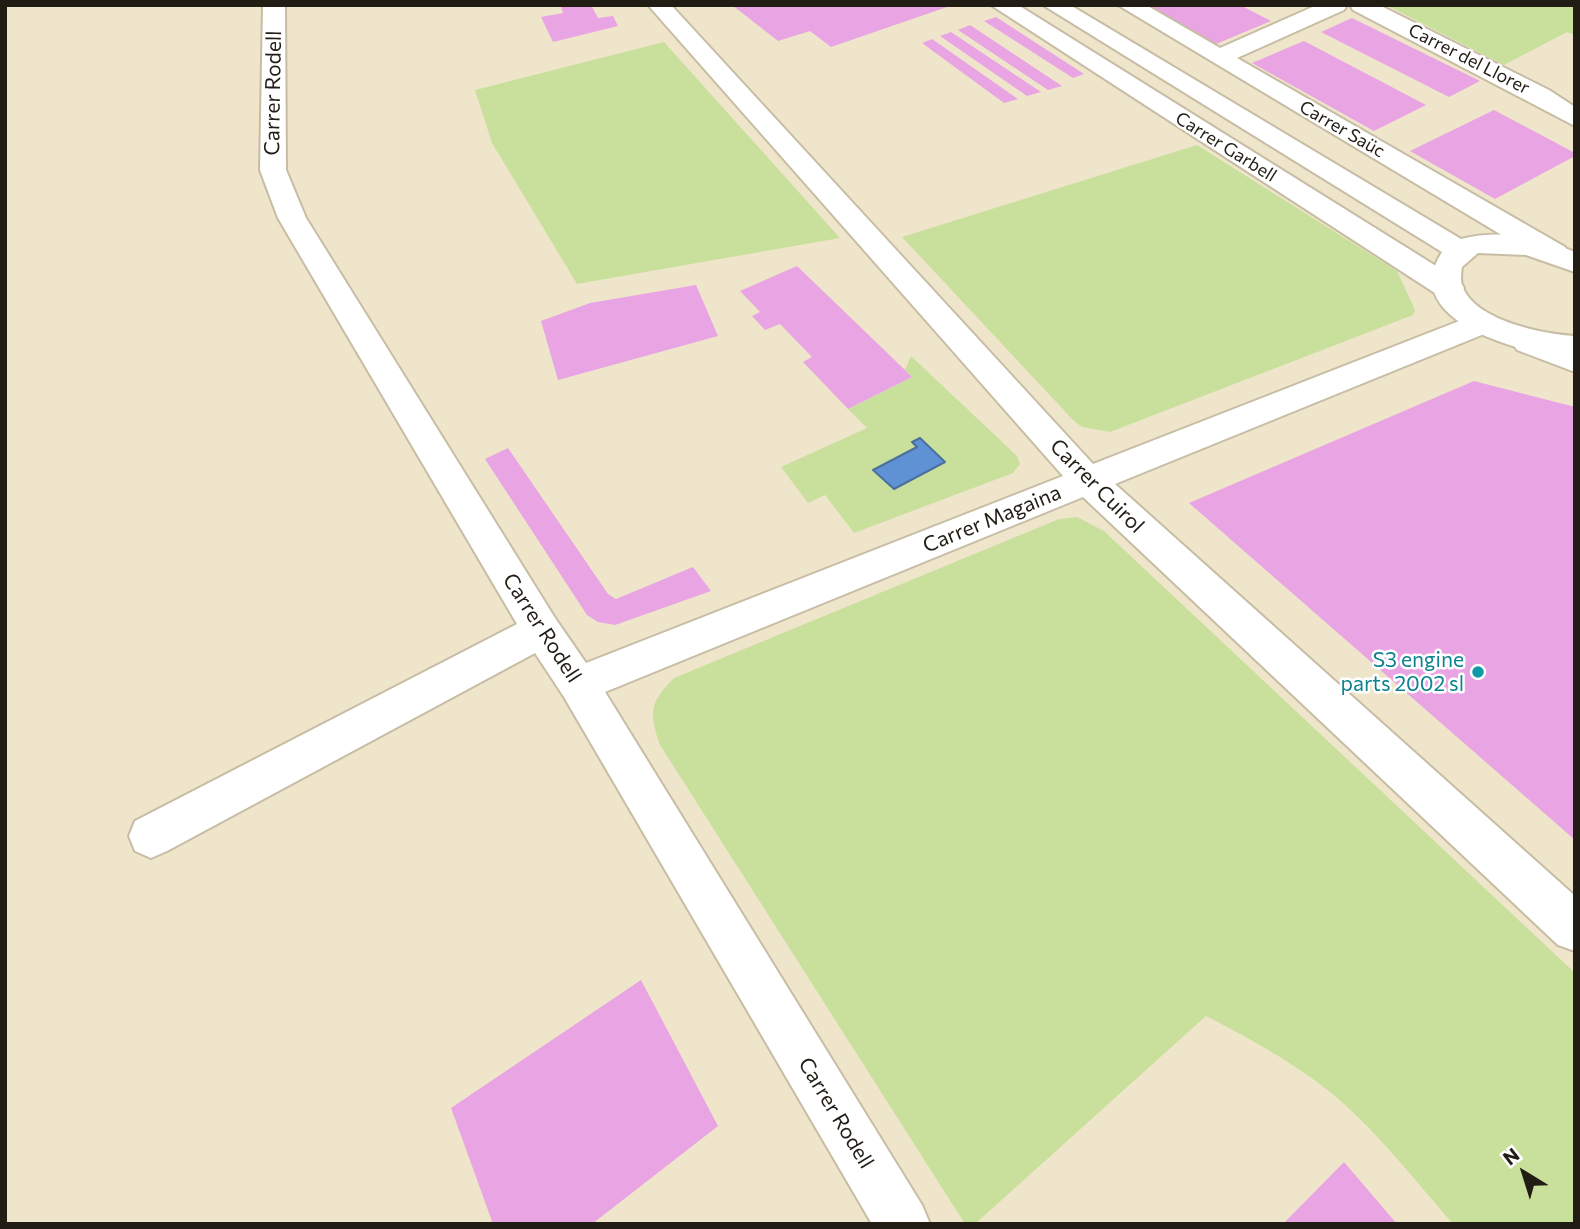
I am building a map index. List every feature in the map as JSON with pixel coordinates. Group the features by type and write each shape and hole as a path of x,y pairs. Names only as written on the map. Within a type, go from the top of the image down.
{"street":[{"name":"Carrer Rodell","path":"274,5 272,170 292,218 541,630 578,684 903,1224"},
{"name":"Carrer Cuirol","path":"659,5 1088,481 1575,928"},
{"name":"Carrer Garbell","path":"1002,5 1449,288 1462,306 1483,323 1528,342"},
{"path":"1054,5 1461,251"},
{"name":"Carrer Saüc","path":"1129,5 1565,258"},
{"path":"1220,57 1336,5"},
{"name":"Carrer del Llorer","path":"1361,5 1540,95 1575,118"},
{"path":"1449,288 1447,267 1461,251 1503,242 1565,258"},
{"name":"Carrer Magaina","path":"578,684 1483,323"},
{"path":"1528,342 1575,347"},
{"path":"1528,342 1575,361"},
{"path":"151,836 541,630"}],"green space":[{"path":"1386,5 1575,5 1575,35 1567,32 1504,65"},
{"path":"664,42 840,238 577,284 492,143 475,90"},
{"path":"1197,145 1397,271 1415,310 1413,315 1110,432 1082,427 1073,420 902,237"},
{"path":"911,356 1017,456 1020,464 1013,473 854,533 825,495 808,503 781,467 867,428 848,409 912,377 905,370"},
{"path":"1077,517 1104,531 1575,973 1575,1224 1453,1224 1408,1171 1343,1103 1297,1068 1206,1016 975,1224 965,1224 660,745 653,709 674,678 1059,519"}],"water":[{"path":"920,438 945,462 894,489 873,470 917,447 912,442"}],"building":[{"path":"591,5 598,18 613,16 618,26 553,42 541,17 563,13 561,6"},
{"path":"732,5 950,6 831,47 810,31 778,41"},
{"path":"1145,5 1240,5 1271,21 1216,44"},
{"path":"996,17 1084,74 1073,78 984,21"},
{"path":"1352,18 1480,81 1449,97 1321,32"},
{"path":"970,25 1062,86 1048,90 958,30"},
{"path":"951,32 1041,92 1027,96 940,36"},
{"path":"932,39 1018,99 1004,103 922,43"},
{"path":"1304,41 1426,105 1374,131 1252,63"},
{"path":"1494,110 1575,153 1575,156 1495,199 1410,151"},
{"path":"797,266 912,377 848,409 803,362 812,357 780,324 765,330 752,316 760,312 740,291"},
{"path":"696,285 718,336 558,380 541,321 590,303"},
{"name":"S3 engine parts 2002 sl","path":"1474,381 1575,407 1575,840 1189,503"},
{"path":"508,448 608,594 616,599 693,567 711,591 615,625 598,622 587,615 485,459"},
{"path":"641,980 718,1126 592,1224 493,1224 451,1108"},
{"path":"1344,1162 1397,1224 1283,1224"}],"place":[{"name":"S3 engine parts 2002 sl","path":"1478,672"}]}
